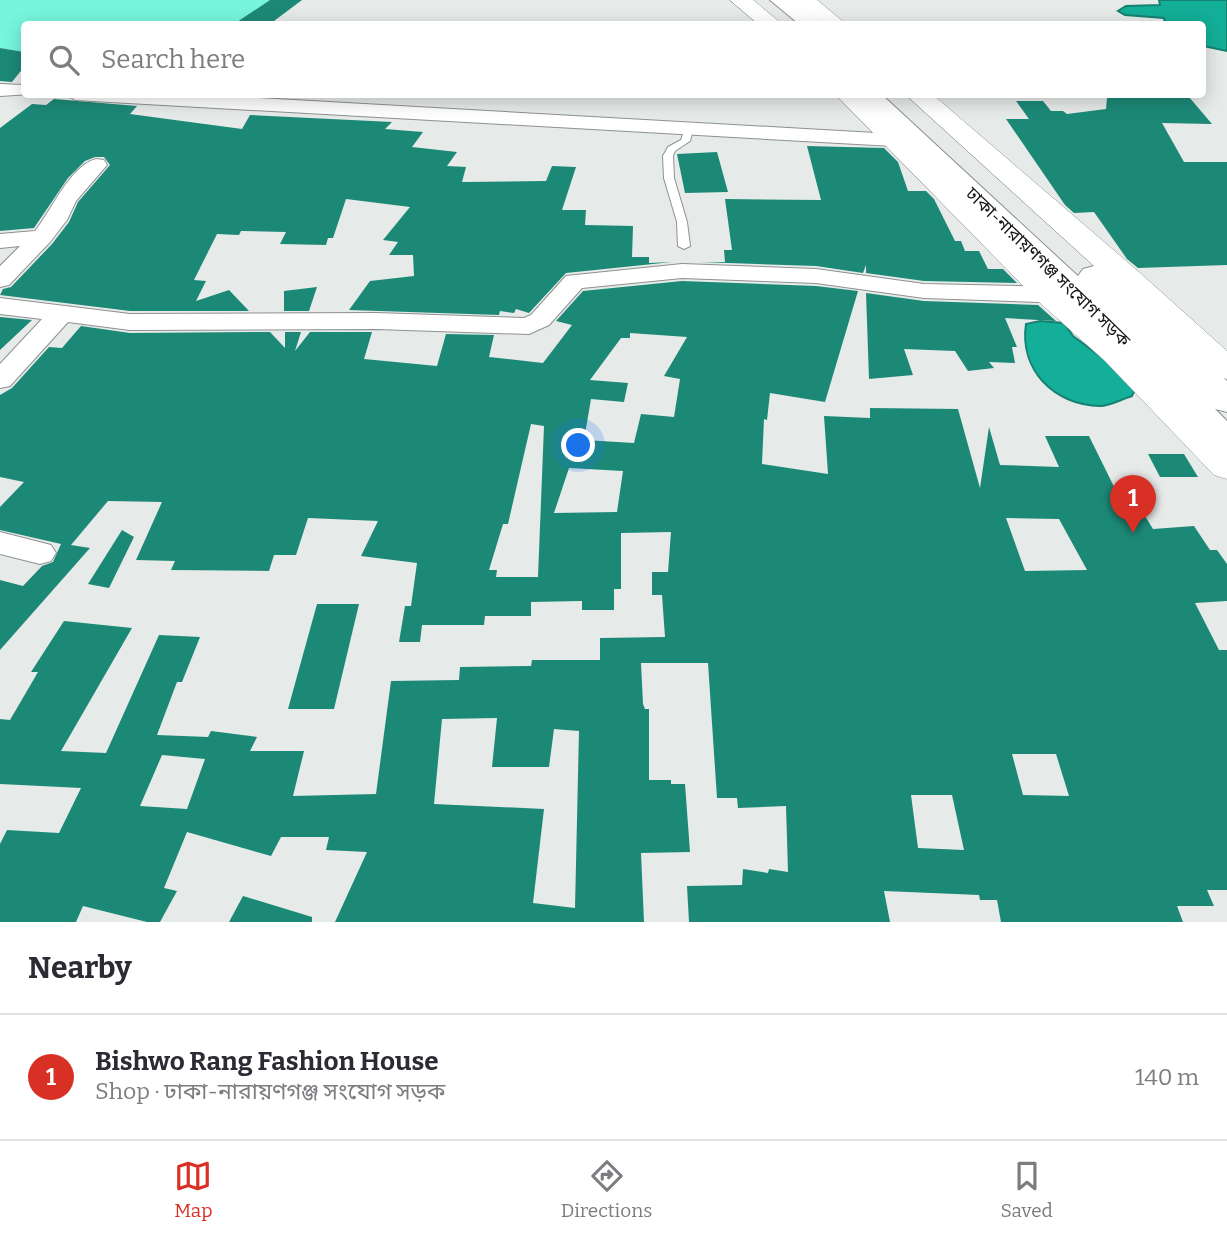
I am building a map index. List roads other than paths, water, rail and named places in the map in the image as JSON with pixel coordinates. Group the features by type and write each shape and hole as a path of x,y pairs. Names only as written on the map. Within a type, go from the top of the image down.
{"main road":[{"path":"757,0 783,21"},
{"path":"781,0 808,21"},
{"name":"ঢাকা-নারায়ণগঞ্জ সংযোগ সড়ক","path":"870,98 1064,295 1227,442"},
{"name":"ঢাকা-নারায়ণগঞ্জ সংযোগ সড়ক","path":"902,98 956,145 1227,401"}],"street":[{"path":"740,0 767,21"},
{"path":"804,0 831,21"},
{"path":"0,90 21,91"},
{"path":"143,98 688,130 893,139"},
{"path":"851,98 1064,295 1117,354 1227,467"},
{"path":"922,98 1128,278 1227,369"},
{"path":"0,280 56,220 66,199 96,165"},
{"path":"0,241 41,237"},
{"path":"0,306 130,321 376,321 529,327 540,320 575,281 682,271 816,276 925,290 1064,295"},
{"path":"0,380 60,315"},
{"path":"0,543 40,553"}],"lane":[{"path":"684,246 682,222 669,178 668,156 671,149 685,141 688,130"}],"place":[{"name":"Bishwo Rang Fashion House","path":"1133,533"}]}
